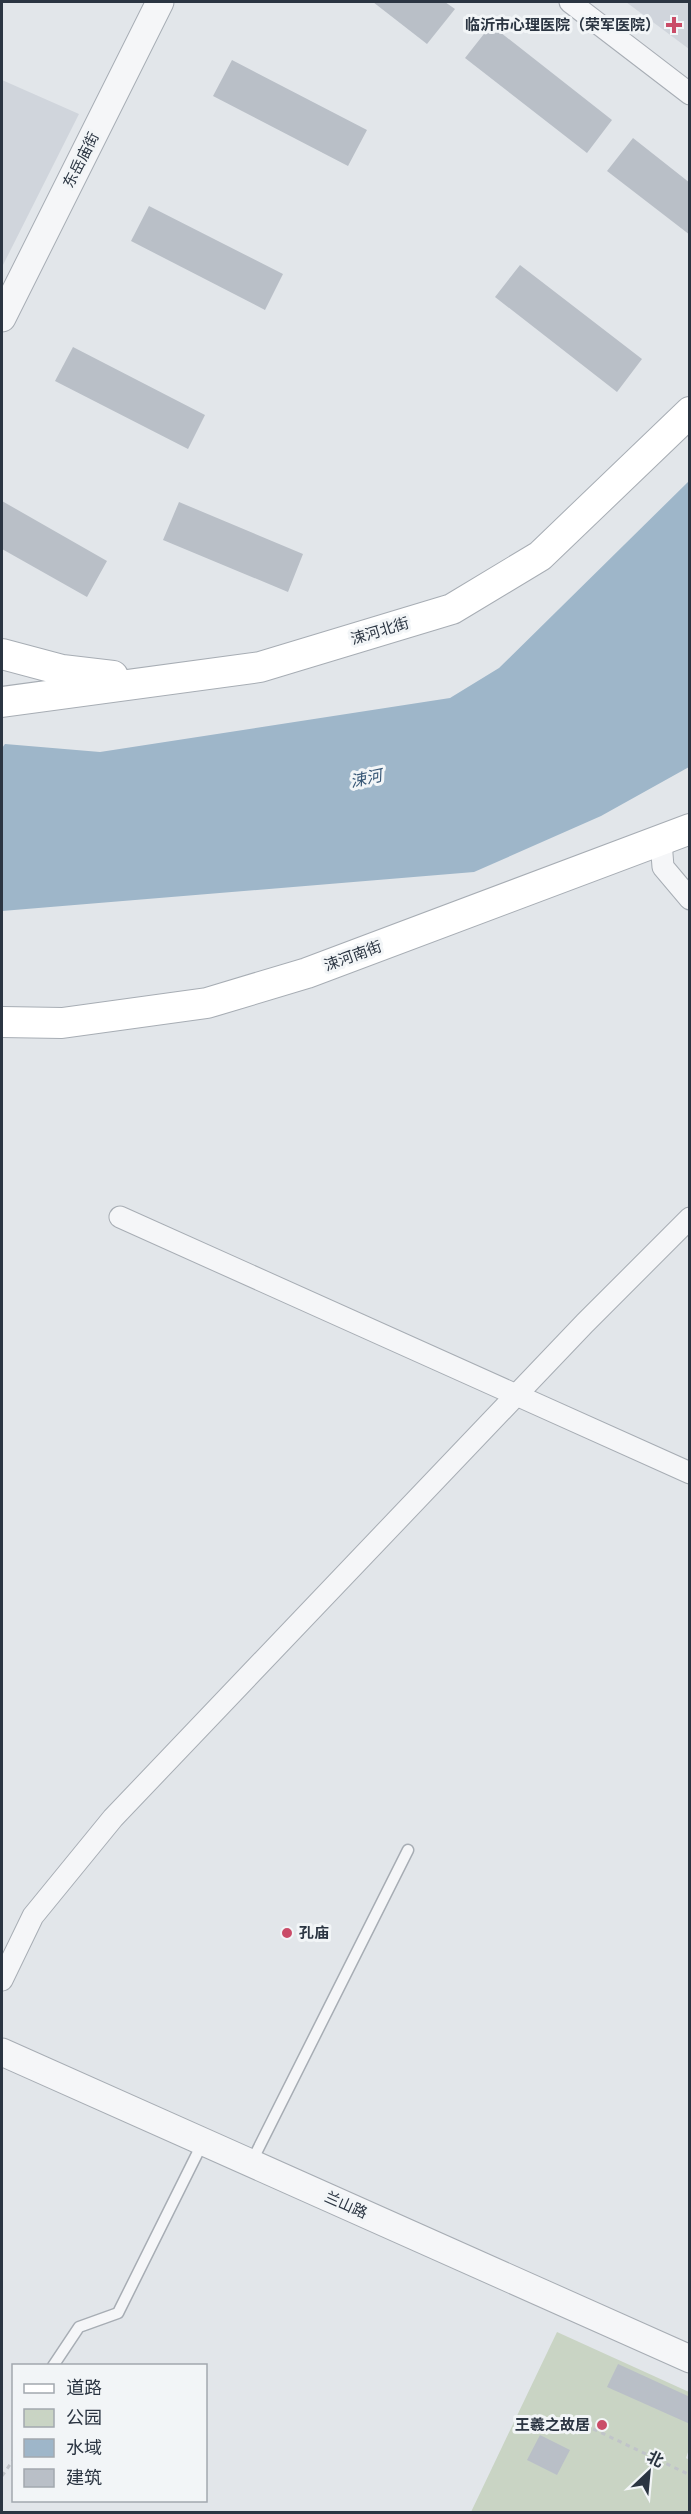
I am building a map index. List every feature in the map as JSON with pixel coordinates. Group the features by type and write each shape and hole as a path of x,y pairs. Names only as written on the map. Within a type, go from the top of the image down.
{"main road":[{"name":"涑河北街","path":"2,702 260,667 452,609 540,556 690,412"},
{"path":"2,654 62,670 158,681"},
{"path":"2,676 2,687"},
{"name":"涑河南街","path":"2,1022 62,1023 207,1003 296,976 690,829"}],"street":[{"name":"东岳庙街","path":"2,318 160,2"},
{"path":"570,2 690,93"},
{"path":"661,841 663,867 690,899"},
{"path":"120,1218 690,1473"},
{"path":"2,1980 33,1916 113,1818 516,1395 690,1218"},
{"name":"兰山路","path":"2,2052 690,2359"}],"lane":[{"path":"251,2163 408,1850"},
{"path":"54,2364 79,2327 118,2313 203,2142"}],"path":[{"path":"585,2425 690,2475"},
{"path":"2,2476 12,2462"}],"shaded area":[{"name":"临沂市心理医院（荣军医院）","path":"626,2 689,2 689,49"},
{"path":"2,80 79,114 2,267"}],"green space":[{"name":"王羲之故居","path":"557,2332 689,2392 689,2449 686,2458 689,2460 689,2512 471,2512"}],"water":[{"name":"涑河","path":"689,481 689,767 601,816 474,872 2,911 2,748 5,744 100,752 450,698 499,668"}],"building":[{"path":"373,2 445,2 455,9 427,44"},
{"path":"491,25 612,120 587,153 465,58"},
{"path":"232,60 367,130 348,166 213,96"},
{"path":"633,138 690,183 690,235 607,171"},
{"path":"149,206 283,274 265,310 131,241"},
{"path":"520,265 642,359 617,392 495,297"},
{"path":"73,347 205,415 188,449 55,381"},
{"path":"2,501 107,561 87,597 2,549"},
{"path":"179,502 303,554 288,592 163,540"},
{"path":"618,2364 690,2397 690,2424 607,2387"},
{"path":"540,2435 570,2450 557,2475 527,2460"}],"place":[{"name":"临沂市心理医院（荣军医院）","path":"674,25"},
{"name":"孔庙","path":"287,1933"},
{"name":"王羲之故居","path":"602,2425"}]}
